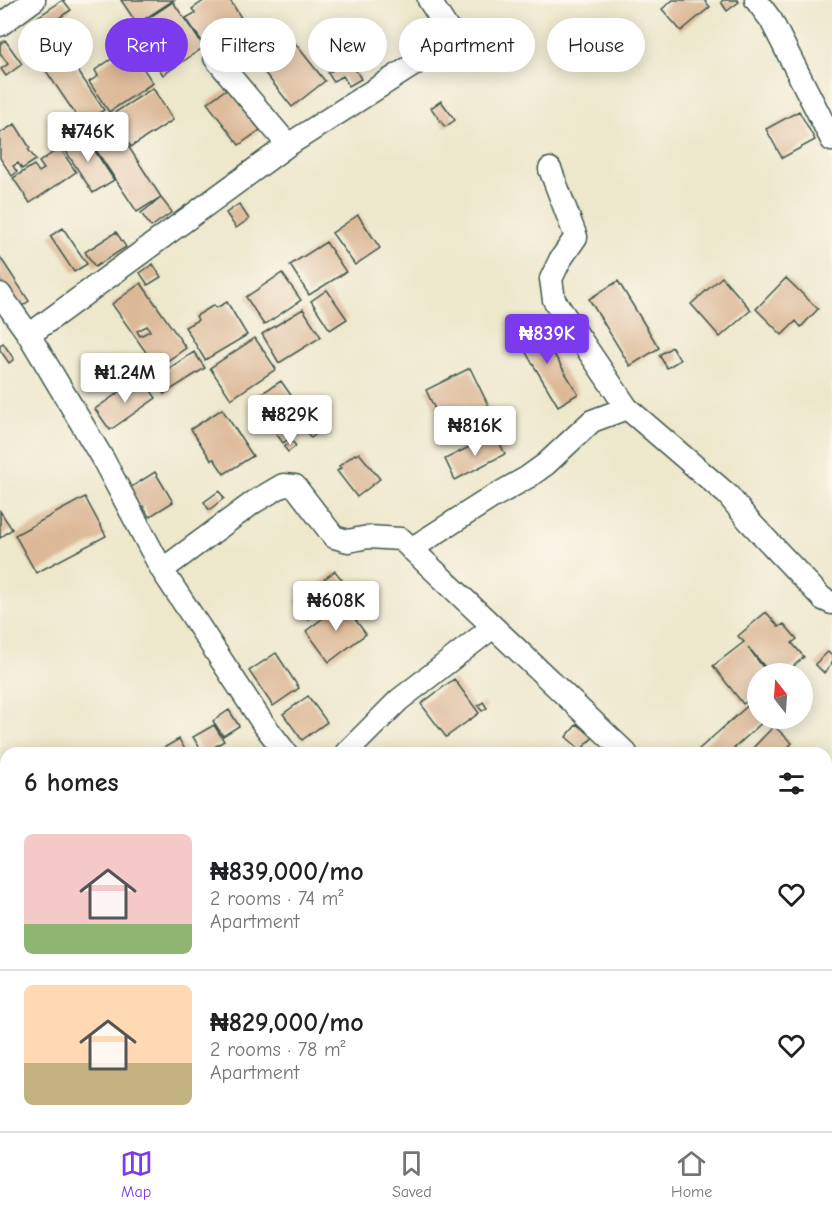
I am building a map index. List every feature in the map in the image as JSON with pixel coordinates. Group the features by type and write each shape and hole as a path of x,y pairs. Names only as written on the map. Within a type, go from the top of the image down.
{"street":[{"path":"0,25 34,0"},
{"path":"29,335 288,145 454,39 429,0"},
{"path":"756,0 771,20 832,140"},
{"path":"226,72 288,145"},
{"path":"550,169 576,237 560,260 551,279 554,300 627,408 728,495 749,521 823,599 832,603"},
{"path":"0,294 29,335 104,460 162,570 262,722 281,747"},
{"path":"411,549 528,477 546,464 591,421 627,408"},
{"path":"162,570 254,502 283,485 295,486 334,537 348,542 368,537 400,539 620,747"},
{"path":"352,747 399,700 493,627"}],"building":[{"path":"63,0 71,10 59,18 36,18"},
{"path":"121,0 174,0 146,18 133,18"},
{"path":"205,0 230,0 241,18 200,18 200,39 186,18 195,13 192,9"},
{"path":"673,0 704,0 710,7 681,31 662,9"},
{"path":"723,0 739,2 727,11 721,2"},
{"path":"173,2 184,18 149,18"},
{"path":"188,24 200,41 200,50 188,58"},
{"path":"5,40 18,58 18,67 6,76 1,69 8,64 0,53 0,44"},
{"path":"296,45 308,60 308,72 318,72 325,81 292,107 264,72 296,72"},
{"path":"105,63 105,72 146,72 153,83 109,112 89,82 98,76 95,70"},
{"path":"47,72 79,72 104,110 82,124"},
{"path":"357,72 361,79 349,86 343,76 333,81 328,73"},
{"path":"153,88 173,120 131,147 111,115"},
{"path":"228,88 260,130 239,145 207,103"},
{"path":"441,101 455,120 445,127 431,108"},
{"path":"799,111 815,140 782,158 766,129"},
{"path":"112,121 161,197 137,212 94,147 114,134 107,124"},
{"path":"15,124 36,160 22,169 18,163 13,166 17,172 12,176 0,158 0,133"},
{"path":"83,133 114,180 93,193 63,147"},
{"path":"60,148 76,172 30,203 13,178 34,165 39,172 44,169 39,162"},
{"path":"161,198 172,212 151,227 141,213"},
{"path":"239,204 249,219 236,228 226,213"},
{"path":"358,215 380,248 355,265 332,233"},
{"path":"63,228 87,264 74,272 50,236"},
{"path":"116,232 126,247 95,267 85,252"},
{"path":"326,242 346,272 309,295 290,265"},
{"path":"0,257 29,301 16,310 0,285"},
{"path":"153,264 161,277 148,285 140,273"},
{"path":"282,273 301,300 264,325 246,297"},
{"path":"722,277 751,310 720,337 691,304"},
{"path":"786,278 818,309 801,327 796,321 782,335 756,309"},
{"path":"618,281 659,348 630,366 589,299"},
{"path":"141,283 186,348 157,368 112,304","holes":["147,326 150,331 140,336 137,331"]},
{"path":"327,290 347,319 330,330 311,301"},
{"path":"227,302 247,335 205,360 185,327 198,320 196,316 214,305 216,308"},
{"path":"303,309 321,337 279,363 262,334"},
{"path":"536,324 578,394 558,406 516,336"},
{"path":"255,338 276,369 231,399 210,368"},
{"path":"3,343 14,359 9,363 0,350 0,345"},
{"path":"672,347 680,360 667,368 659,355"},
{"path":"194,352 205,368 164,394 154,378"},
{"path":"470,368 494,417 449,439 426,390"},
{"path":"141,377 156,398 110,430 95,409"},
{"path":"281,381 311,424 314,422 320,431 311,438 304,428 283,443 273,429 270,431 262,420 265,417 253,399"},
{"path":"222,409 253,456 224,474 214,459 211,460 191,429"},
{"path":"495,434 505,454 455,480 445,459"},
{"path":"292,441 296,446 288,452 284,447"},
{"path":"359,453 380,479 357,497 337,471 341,468 339,466"},
{"path":"155,472 173,502 149,517 143,506 140,508 132,496 135,495 131,487"},
{"path":"219,491 224,498 209,510 204,502"},
{"path":"85,497 106,536 36,573 15,535"},
{"path":"0,511 12,529 0,538"},
{"path":"335,571 349,589 309,619 295,601"},
{"path":"343,603 366,634 329,662 306,631"},
{"path":"766,612 779,627 784,624 797,639 792,643 804,657 797,663 762,663 748,647 760,663 747,663 747,701 743,704 713,666 744,642 738,636"},
{"path":"828,652 832,656 832,664 824,673 815,664"},
{"path":"276,653 299,688 273,706 249,671"},
{"path":"454,679 479,713 446,737 421,704"},
{"path":"308,696 327,722 302,740 283,714"},
{"path":"483,702 487,708 482,711 478,706"},
{"path":"747,706 747,729 755,729 736,747 701,747"},
{"path":"229,710 239,726 223,736 213,721"},
{"path":"577,724 593,737 584,747 578,747 566,737"},
{"path":"214,725 224,741 214,747 199,747 193,737"},
{"path":"771,729 777,729 792,743 788,747 754,747"},
{"path":"179,739 184,747 165,747"}]}
